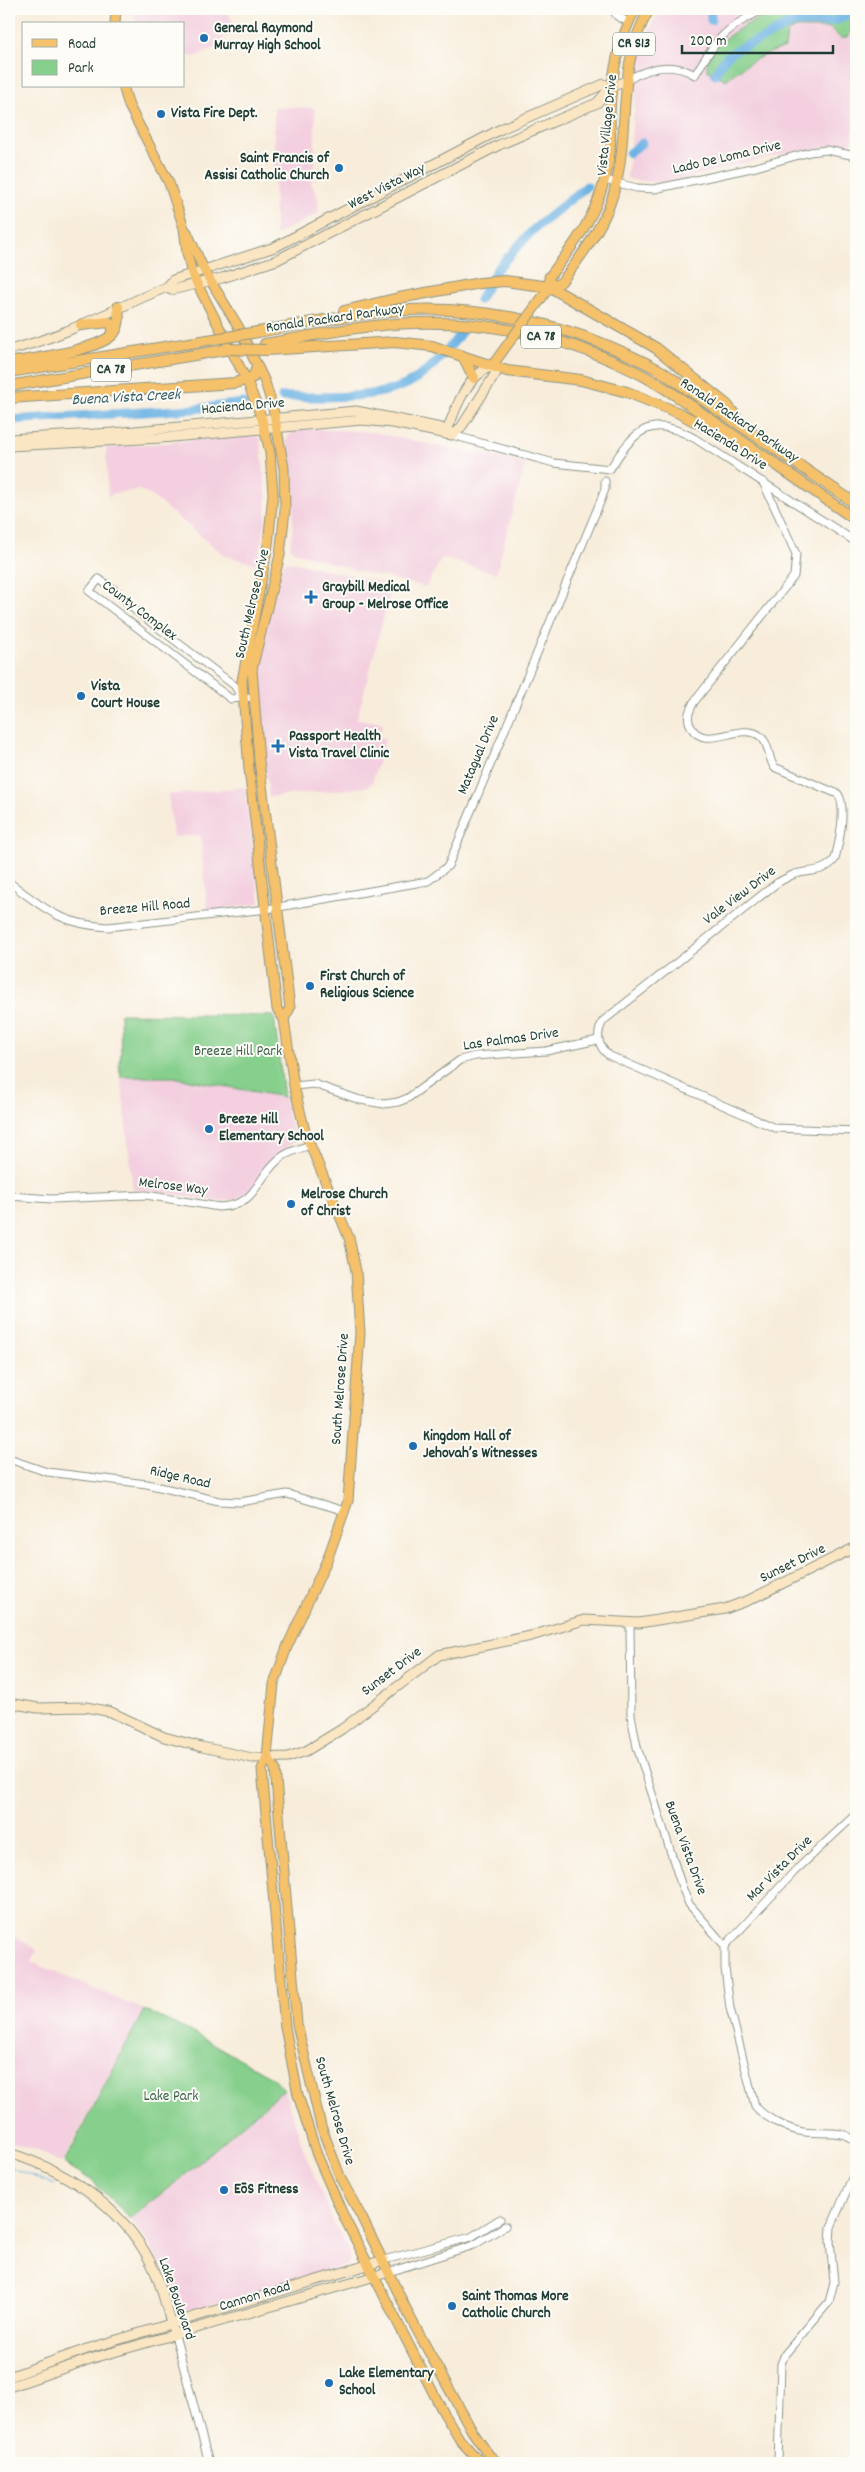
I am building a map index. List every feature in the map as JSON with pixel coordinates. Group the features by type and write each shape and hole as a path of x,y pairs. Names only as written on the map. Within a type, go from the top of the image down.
{"highway":[{"path":"288,326 391,300 492,281 520,282 550,287 656,348 727,406 743,425"},
{"path":"9,363 86,348 108,339 119,323 118,307"},
{"name":"Ronald Packard Parkway","path":"9,372 344,317 419,309 470,311 532,321 570,331 632,355 661,371 743,425 856,504"},
{"path":"81,325 109,322 113,327 113,334"},
{"name":"Ronald Packard Parkway","path":"266,347 369,327 413,323 478,325 529,334 587,351 634,371 672,393 856,520"},
{"path":"266,347 418,344 462,355 472,362 507,371 581,380 627,392 679,413 783,469"},
{"name":"CA 78","path":"9,386 213,352 266,347"},
{"path":"472,362 474,378"},
{"path":"9,398 246,381 254,377 257,368"}],"main road":[{"path":"115,22 116,9"},
{"name":"Vista Village Drive","path":"550,287 549,277 587,227 600,199 610,150 611,87 622,38 628,22 636,9"},
{"name":"Vista Village Drive","path":"449,434 455,410 474,378 480,371 492,366 550,287 560,283 590,242 608,209 616,182 621,151 626,81 633,48 650,9"},
{"name":"West Vista Way","path":"167,287 171,290 211,281 277,260 499,145 598,102 611,87 626,81"},
{"name":"West Vista Way","path":"9,350 43,340 81,325 118,307 167,287 173,280 275,247 503,128 604,84 611,87"},
{"path":"124,88 130,106 168,182 184,228"},
{"name":"South Melrose Drive","path":"184,228 204,270 238,326 265,382 276,422 284,468 285,510 280,555 252,668 253,697 290,1008 284,1019"},
{"name":"South Melrose Drive","path":"184,228 192,274 246,381 265,430 272,473 272,507 267,553 246,653 242,681 242,699 278,1009 284,1019 294,1086 310,1145 349,1238 356,1271 360,1306 348,1496 345,1511 327,1560 287,1647 274,1684 267,1757 262,1769 285,2027 298,2094 321,2164 373,2276 442,2410 460,2440 481,2463"},
{"name":"Vista Village Drive","path":"449,434 460,429 496,373 492,366"},
{"name":"Hacienda Drive","path":"9,439 113,433 262,419 276,422 368,420 439,434 449,434"},
{"name":"Hacienda Drive","path":"9,446 151,439 265,430 276,422"},
{"name":"Sunset Drive","path":"9,1703 38,1708 86,1706 111,1712 164,1737 252,1758 288,1757 306,1751 325,1740 439,1655 531,1636 584,1620 630,1623 725,1609 749,1600 856,1547"},
{"name":"South Melrose Drive","path":"267,1757 275,1768 297,2024 313,2098 339,2176 384,2260 411,2319 472,2431 489,2455 500,2463"},
{"path":"277,1930 288,1929"},
{"name":"Lake Boulevard","path":"9,2152 48,2168 81,2186 126,2225 156,2274 175,2335"},
{"path":"321,2164 324,2164 329,2172 339,2176"},
{"name":"Cannon Road","path":"9,2377 87,2350 384,2260"},
{"name":"Cannon Road","path":"9,2388 90,2359 389,2272"},
{"path":"272,2295 275,2305"}],"street":[{"path":"612,9 617,16 628,22"},
{"path":"626,81 637,74 670,65 695,75 716,41 744,18 764,9"},
{"name":"Lado De Loma Drive","path":"605,180 654,189 756,167 810,152 826,150 856,156"},
{"name":"Hacienda Drive","path":"449,434 554,463 610,469 627,442 638,434 654,427 667,426 688,434 856,542"},
{"name":"Matagual Drive","path":"267,909 428,881 448,866 600,503 606,488 605,481"},
{"name":"Vale View Drive","path":"598,1040 599,1028 603,1020 774,886 793,875 820,871 830,865 835,859 843,809 842,800 838,794 774,767 766,742 758,734 751,732 708,738 700,736 689,724 688,716 694,702 794,576 796,554 763,482"},
{"name":"County Complex","path":"99,578 149,622 235,686 242,699 231,699 89,591 99,578"},
{"path":"242,699 253,697"},
{"name":"Breeze Hill Road","path":"9,882 50,912 82,926 108,928 267,909"},
{"path":"598,1040 605,1053 610,1056 775,1128 856,1131"},
{"name":"Las Palmas Drive","path":"294,1086 314,1084 360,1100 384,1104 398,1102 408,1098 460,1060 476,1056 546,1050 598,1040"},
{"name":"Melrose Way","path":"9,1196 57,1199 146,1195 219,1208 229,1207 252,1195 276,1162 284,1156 310,1145"},
{"name":"Ridge Road","path":"9,1459 47,1472 147,1484 219,1501 240,1502 287,1494 345,1511"},
{"name":"Buena Vista Drive","path":"630,1623 631,1715 637,1746 682,1888 689,1904 725,1946"},
{"name":"Mar Vista Drive","path":"725,1946 794,1872 856,1814"},
{"path":"725,1946 730,2008 755,2106 760,2113 797,2131 840,2134 853,2139 856,2143"},
{"path":"778,2463 781,2364 785,2354 829,2302 834,2282 830,2241 831,2227 856,2169"},
{"name":"Cannon Road","path":"384,2260 471,2237 502,2222 474,2245 389,2272"},
{"name":"Lake Boulevard","path":"175,2335 209,2463"}],"shaded area":[{"name":"General Raymond Murray High School","path":"135,9 227,9 235,28 214,48 194,57 185,54 185,22 135,22"},
{"path":"659,9 856,9 856,105 852,143 773,156 664,184 627,179 640,51"},
{"path":"274,107 315,108 315,164 311,171 315,179 310,181 318,197 319,213 275,235"},
{"path":"320,429 372,432 526,462 496,573 442,558 426,587 355,570 293,551 290,547 293,523 294,480 286,441 291,433 296,430"},
{"path":"252,435 260,438 266,493 266,518 258,564 225,556 153,497 140,490 114,493 108,498 106,448"},
{"path":"287,561 392,585 357,719 383,723 379,737 385,739 372,783 367,787 269,797 257,703 257,673 270,610 283,563"},
{"path":"245,787 260,903 208,912 200,835 173,837 168,795"},
{"name":"Breeze Hill Elementary School","path":"121,1077 173,1077 284,1097 295,1141 277,1153 250,1191 237,1199 221,1202 146,1190 133,1190"},
{"path":"9,1934 38,1950 31,1962 144,2010 62,2163 34,2149 9,2142"},
{"path":"284,2089 305,2154 334,2224 350,2252 349,2264 197,2309 178,2312 171,2282 130,2218 185,2175"}],"green space":[{"path":"778,9 856,9 856,12 849,36 841,39 830,28 796,28 787,32 785,48 769,53 754,61 726,80 707,70 708,60 713,50 722,41 745,25"},
{"name":"Breeze Hill Park","path":"120,1014 274,1016 284,1097 173,1077 121,1077 119,1065 121,1052"},
{"name":"Lake Park","path":"144,2010 194,2033 273,2078 284,2089 185,2175 130,2218 91,2180 64,2163"}],"waterway":[{"name":"Buena Vista Creek","path":"711,9 711,20"},
{"path":"715,75 719,66 731,54 785,26 796,23 834,21 847,15 853,9"},
{"name":"Buena Vista Creek","path":"629,153 642,143"},
{"name":"Buena Vista Creek","path":"479,300 497,269 534,229 587,186"},
{"name":"Buena Vista Creek","path":"282,397 362,395 377,393 407,384 430,368 445,353 462,331"},
{"name":"Buena Vista Creek","path":"9,420 194,409 244,403"},
{"path":"9,2167 55,2185"}],"place":[{"name":"General Raymond Murray High School","path":"204,38"},
{"name":"Vista Fire Dept.","path":"161,114"},
{"name":"Saint Francis of Assisi Catholic Church","path":"339,168"},
{"name":"Graybill Medical Group - Melrose Office","path":"311,597"},
{"name":"Vista Court House","path":"81,696"},
{"name":"Passport Health Vista Travel Clinic","path":"278,746"},
{"name":"First Church of Religious Science","path":"310,986"},
{"name":"Breeze Hill Elementary School","path":"209,1129"},
{"name":"Melrose Church of Christ","path":"291,1204"},
{"name":"Kingdom Hall of Jehovah’s Witnesses","path":"413,1446"},
{"name":"EōS Fitness","path":"224,2190"},
{"name":"Saint Thomas More Catholic Church","path":"452,2306"},
{"name":"Lake Elementary School","path":"329,2383"}]}
